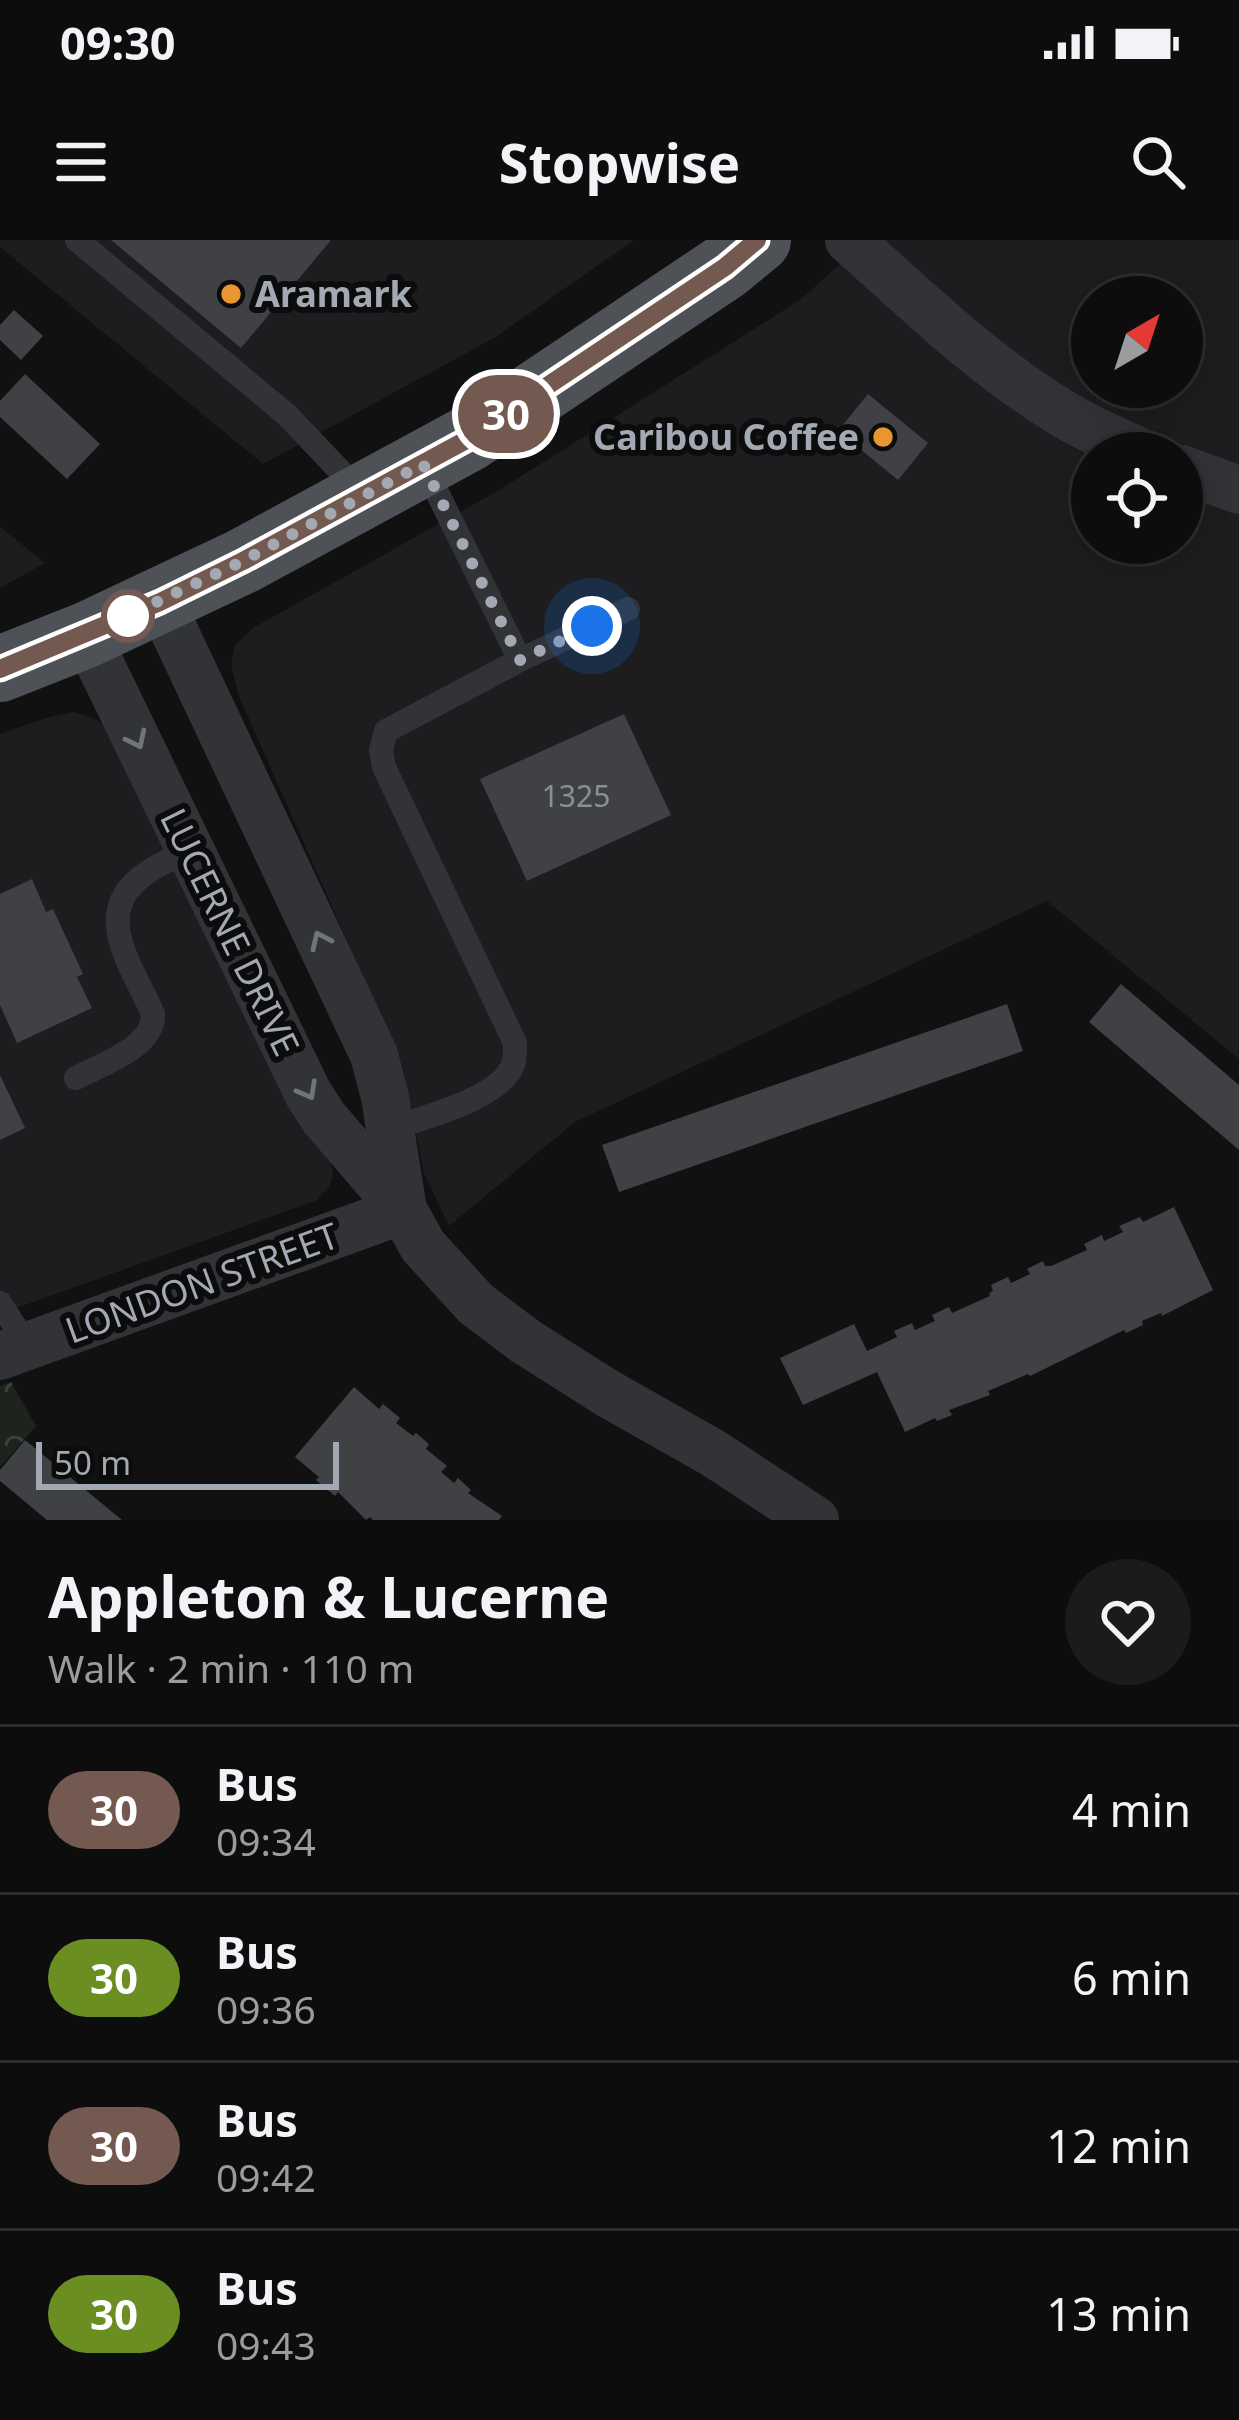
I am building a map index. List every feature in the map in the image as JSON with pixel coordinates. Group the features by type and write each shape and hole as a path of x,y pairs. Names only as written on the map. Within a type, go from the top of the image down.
{"main road":[{"path":"0,669 160,602 423,464 487,427 758,240"}],"street":[{"path":"849,240 940,321 1034,395 1096,432"},
{"path":"1203,477 1239,490"},
{"name":"LUCERNE DRIVE","path":"160,602 374,1055 404,1210"},
{"name":"LUCERNE DRIVE","path":"86,635 308,1093 404,1210 423,1246 476,1304 526,1341 814,1520"},
{"name":"LONDON STREET","path":"14,1352 404,1210"}],"lane":[{"path":"77,240 287,415 363,495"},
{"path":"423,464 520,660"},
{"path":"390,1129 486,1094 513,1065 515,1043 384,767 381,750 386,731 628,609"},
{"path":"76,1078 138,1044 151,1030 153,1014 119,941 116,911 126,892 146,872 190,851"},
{"path":"0,1303 14,1352"}],"shaded area":[{"path":"0,240 634,240 494,338 263,464 0,247"},
{"path":"867,240 1239,240 1239,1059 1047,901 575,1122 449,1226 424,1173 402,1065 238,694 231,664 235,645 253,628 501,489 800,300"},
{"path":"0,527 45,563 0,588"},
{"path":"74,712 111,730 330,1155 333,1174 317,1200 0,1314 0,734"}],"green space":[{"path":"11,1382 36,1426 0,1467 0,1386"}],"building":[{"name":"Aramark","path":"111,240 331,240 241,348"},
{"path":"14,310 43,336 21,360 0,340 0,325"},
{"path":"25,374 100,444 67,479 0,417 0,401"},
{"name":"Caribou Coffee","path":"868,394 928,443 898,480 838,431"},
{"path":"624,714 671,815 527,881 480,779"},
{"path":"32,879 46,912 53,909 83,974 77,977 92,1008 17,1043 0,1005 0,894"},
{"path":"1121,984 1239,1085 1239,1150 1089,1022"},
{"path":"1007,1004 1023,1051 619,1192 602,1145"},
{"path":"0,1075 25,1128 0,1140"},
{"path":"1174,1207 1213,1290 1142,1321 1143,1325 1126,1333 988,1391 990,1395 949,1410 952,1415 937,1421 905,1432 877,1372 803,1405 780,1358 854,1324 867,1351 897,1337 894,1331 912,1323 915,1330 935,1321 932,1315 949,1307 952,1313 990,1296 991,1285 1008,1277 1011,1283 1043,1261 1051,1266 1087,1250 1084,1244 1102,1235 1104,1241 1123,1232 1119,1226 1140,1217 1143,1222"},
{"path":"354,1387 379,1409 383,1404 400,1418 396,1423 429,1444 426,1449 447,1466 441,1472 454,1483 458,1478 471,1490 468,1493 502,1516 499,1520 366,1520 338,1492 335,1496 316,1480 319,1477 295,1457"},
{"path":"25,1440 122,1520 47,1520 0,1481 0,1470"}],"bus line":[{"name":"30","path":"0,669 160,602 468,439 725,267 757,240"}],"place":[{"name":"Aramark","path":"231,294"},
{"name":"Caribou Coffee","path":"883,437"}],"route":[{"path":"128,616 123,618 243,561 423,464 520,660 592,626"}]}
